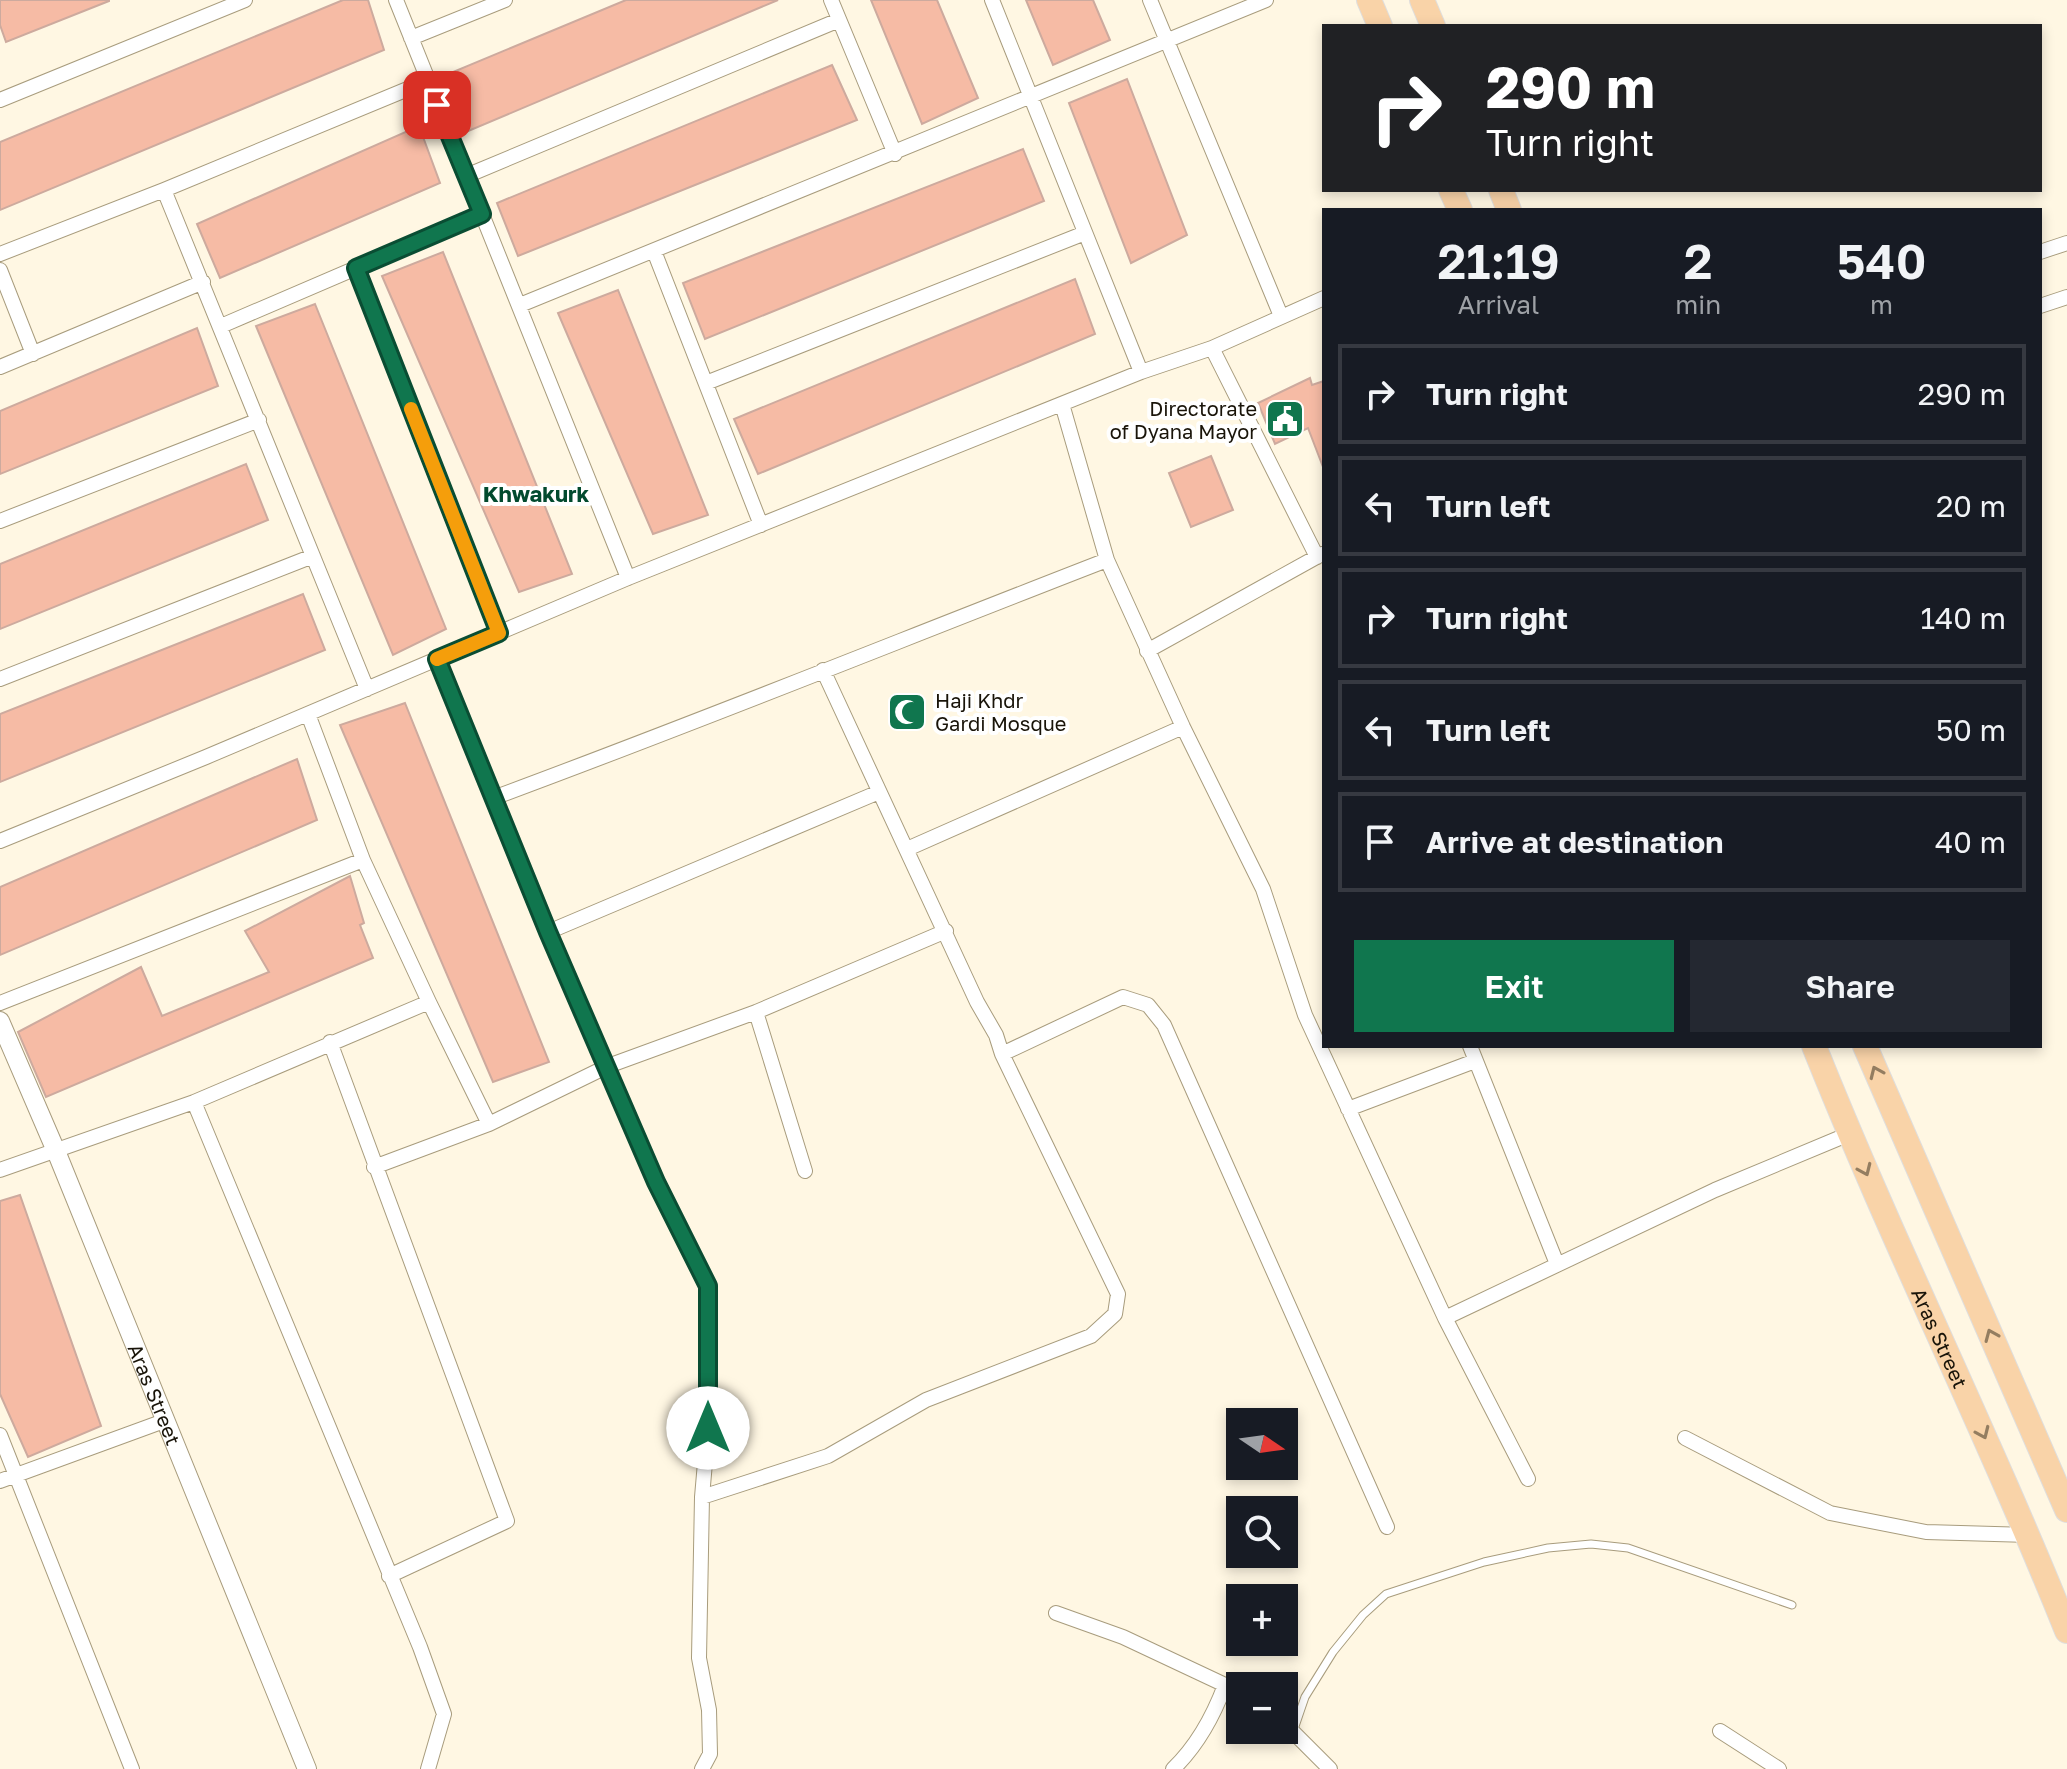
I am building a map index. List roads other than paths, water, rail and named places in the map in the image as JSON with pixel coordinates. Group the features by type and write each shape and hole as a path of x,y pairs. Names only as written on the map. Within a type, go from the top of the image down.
{"main road":[{"path":"1369,0 1379,24"},
{"path":"1422,0 1432,24"},
{"name":"Aras Street","path":"1815,1048 1849,1134 2029,1535 2067,1631"},
{"path":"1866,1048 2067,1510"}],"street":[{"path":"0,100 245,0"},
{"path":"396,0 628,578"},
{"path":"411,38 505,0"},
{"path":"831,0 895,154"},
{"path":"992,0 1141,372"},
{"path":"1150,0 1281,316"},
{"path":"520,305 1266,0"},
{"path":"466,176 839,20"},
{"path":"0,254 427,81"},
{"path":"164,190 367,689"},
{"path":"221,326 482,214"},
{"path":"706,383 1085,233"},
{"path":"2042,251 2067,243"},
{"path":"654,251 761,525"},
{"path":"356,268 499,633"},
{"path":"0,270 33,354"},
{"path":"0,367 203,282"},
{"path":"2042,305 2067,297"},
{"path":"0,841 628,578 1141,372 1212,348 1322,299"},
{"path":"1147,651 1320,555 1212,348"},
{"path":"1062,404 1107,560 1183,727 1263,889 1305,1015 1348,1109 1445,1318 1528,1479"},
{"path":"0,521 259,420"},
{"path":"0,679 313,556"},
{"path":"493,798 653,739 1107,560"},
{"path":"437,659 548,932 656,1182 708,1286 708,1428 702,1497 699,1658 709,1710 710,1754 702,1769"},
{"path":"702,1497 828,1456 926,1400 1091,1336 1115,1314 1118,1294 823,670"},
{"path":"308,714 363,860 489,1124"},
{"path":"907,849 1183,727"},
{"path":"548,932 879,792"},
{"path":"0,1003 363,860"},
{"path":"374,1167 489,1124 608,1066 756,1012 946,931"},
{"path":"1002,1054 1123,997 1148,1005 1164,1025 1387,1527"},
{"path":"0,1170 194,1102 429,1002"},
{"path":"756,1012 805,1171"},
{"name":"Aras Street","path":"0,1021 56,1151 307,1769"},
{"path":"330,1042 507,1521 389,1576"},
{"path":"1471,1048 1557,1264"},
{"path":"1348,1109 1475,1061"},
{"path":"194,1102 420,1647 444,1714 428,1769"},
{"path":"1445,1318 1715,1190 1849,1134"},
{"path":"0,1481 164,1421"},
{"path":"0,1435 132,1769"},
{"path":"1685,1438 1830,1513 1926,1532 2029,1535"},
{"path":"1056,1613 1123,1637 1225,1685 1211,1721 1185,1758 1173,1769"},
{"path":"1720,1731 1779,1769"},
{"path":"1298,1737 1330,1769"}],"lane":[{"path":"1298,1709 1333,1652 1363,1615 1386,1594 1484,1562 1548,1548 1591,1544 1628,1548 1792,1605"}],"place":[{"name":"Directorate of Dyana Mayor","path":"1285,419"},
{"name":"Haji Khdr Gardi Mosque","path":"907,712"}],"district":[{"name":"Khwakurk","path":"536,493"}]}
